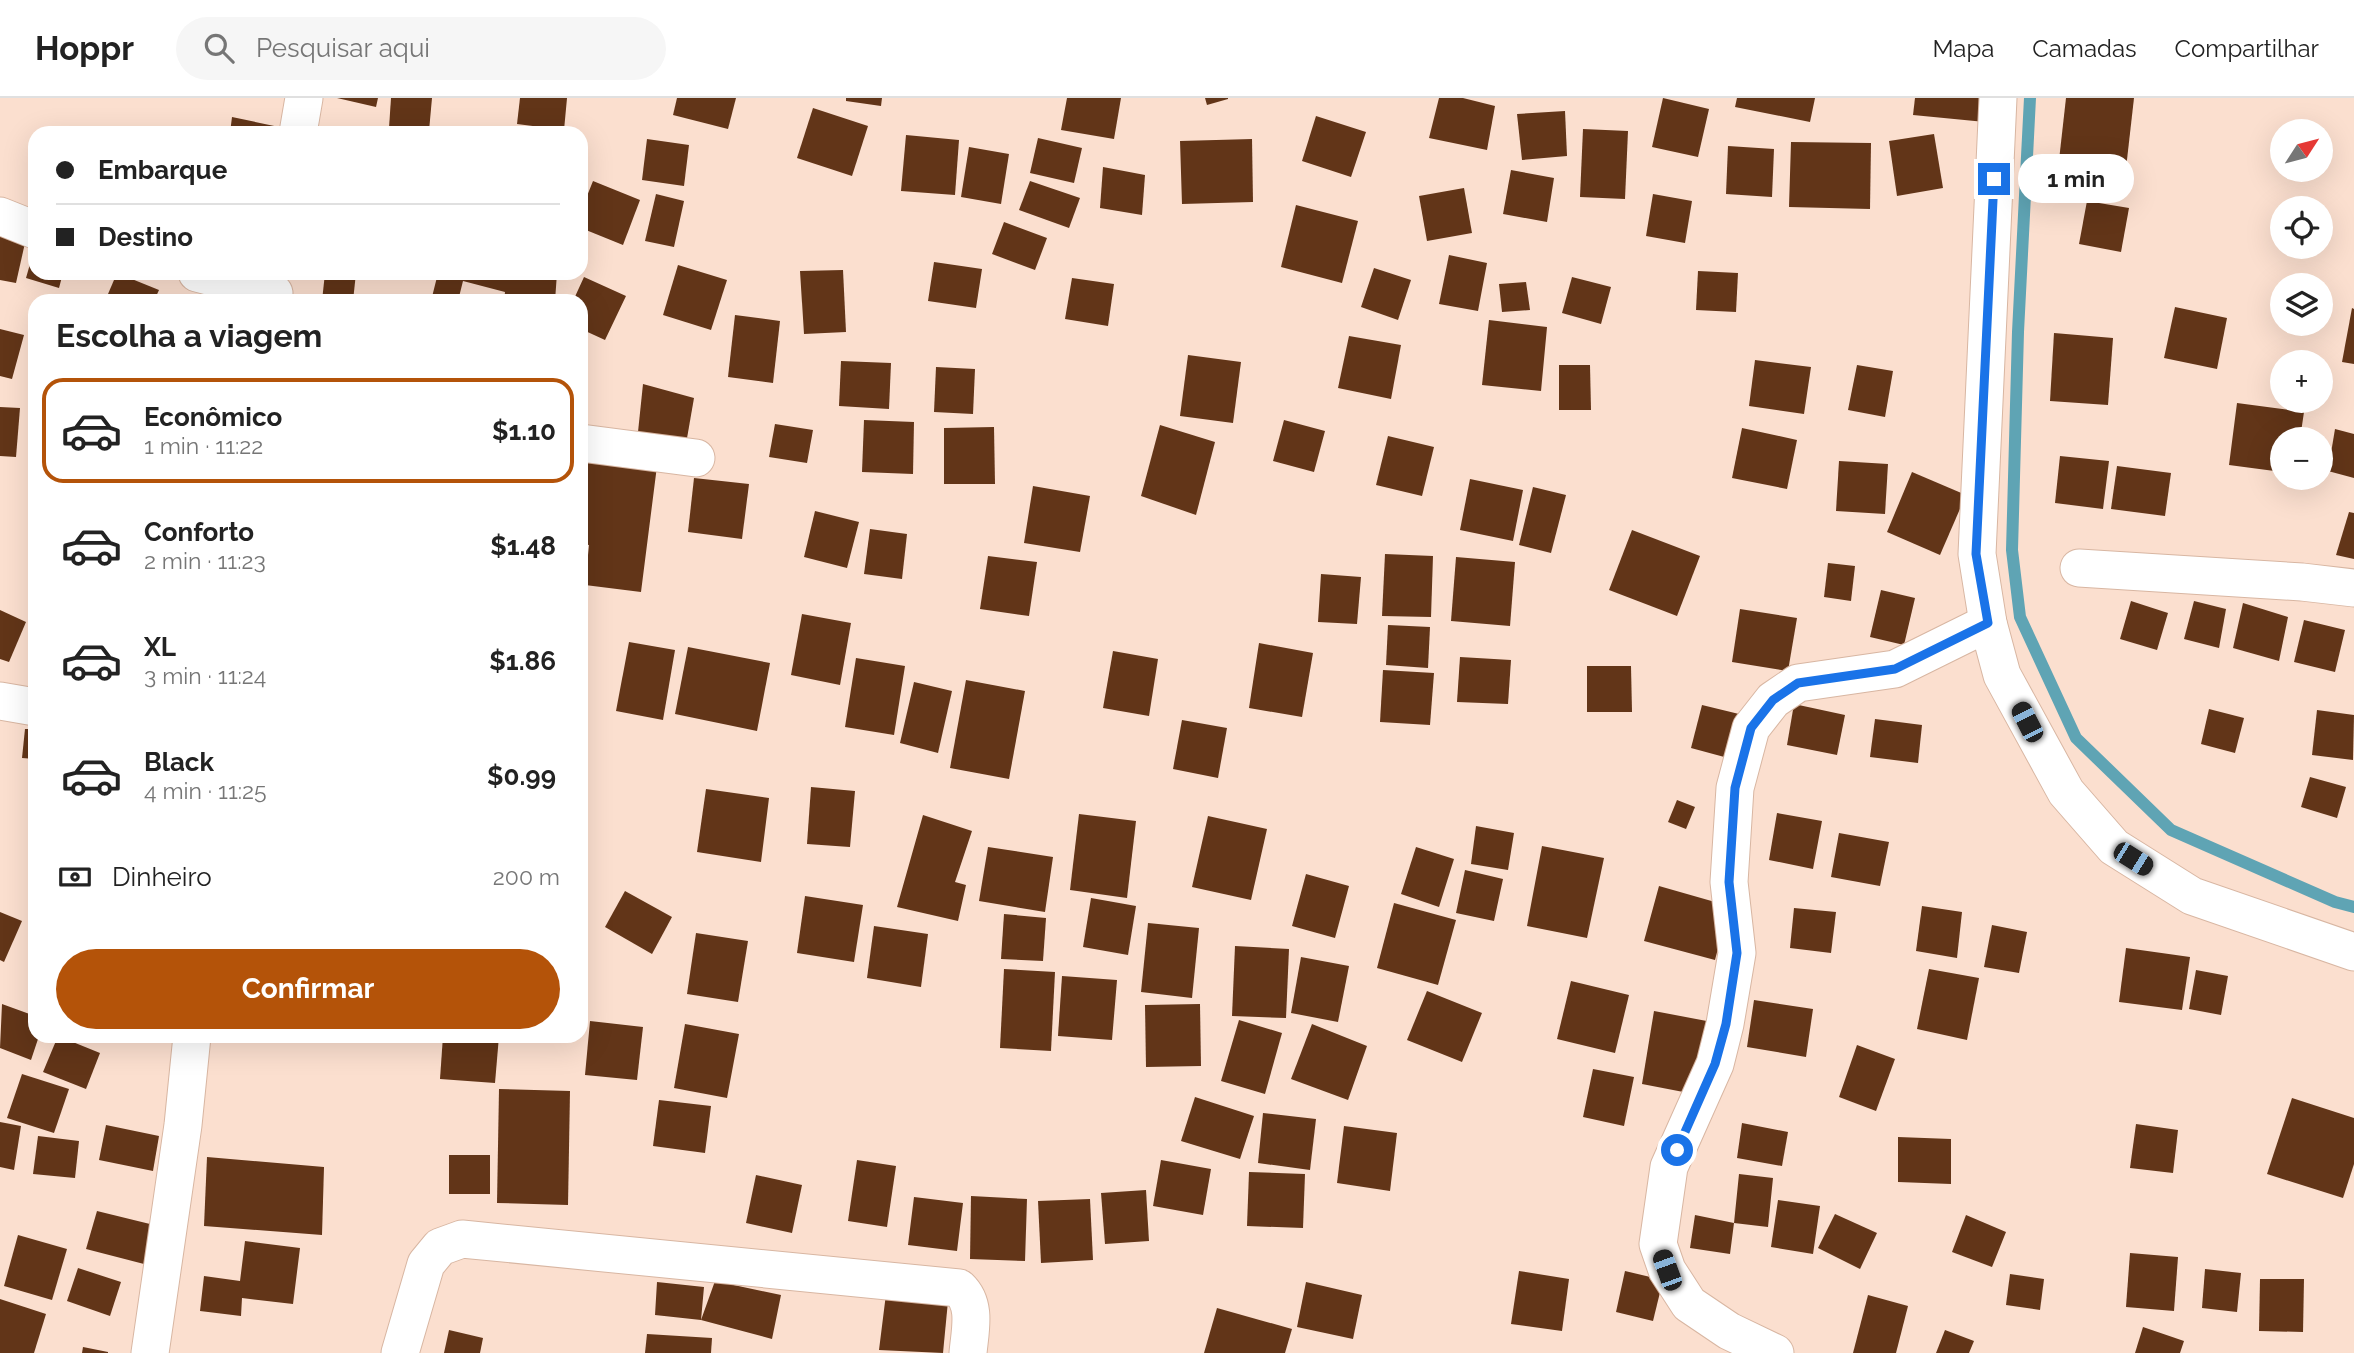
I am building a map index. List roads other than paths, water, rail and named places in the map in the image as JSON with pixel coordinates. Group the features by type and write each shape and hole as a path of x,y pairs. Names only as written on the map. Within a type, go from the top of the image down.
{"street":[{"path":"299,126 304,98"},
{"path":"1998,98 1976,554 1988,623 2003,675 2066,792 2114,847 2192,896 2354,952"},
{"path":"0,216 28,227"},
{"path":"231,280 275,289"},
{"path":"588,444 696,458"},
{"path":"2079,568 2354,588"},
{"path":"1775,1353 1729,1331 1689,1304 1667,1270 1658,1244 1669,1167 1715,1064 1726,1024 1737,953 1729,882 1735,788 1751,728 1773,700 1798,683 1895,669 1988,623"},
{"path":"0,701 28,706"},
{"path":"150,1353 183,1125 191,1043"},
{"path":"400,1353 426,1264 440,1247 462,1239 959,1288 969,1297 971,1311 968,1353"}],"waterway":[{"path":"2030,98 2018,332 2012,550 2020,617 2076,738 2171,830 2335,902 2354,907"}]}
